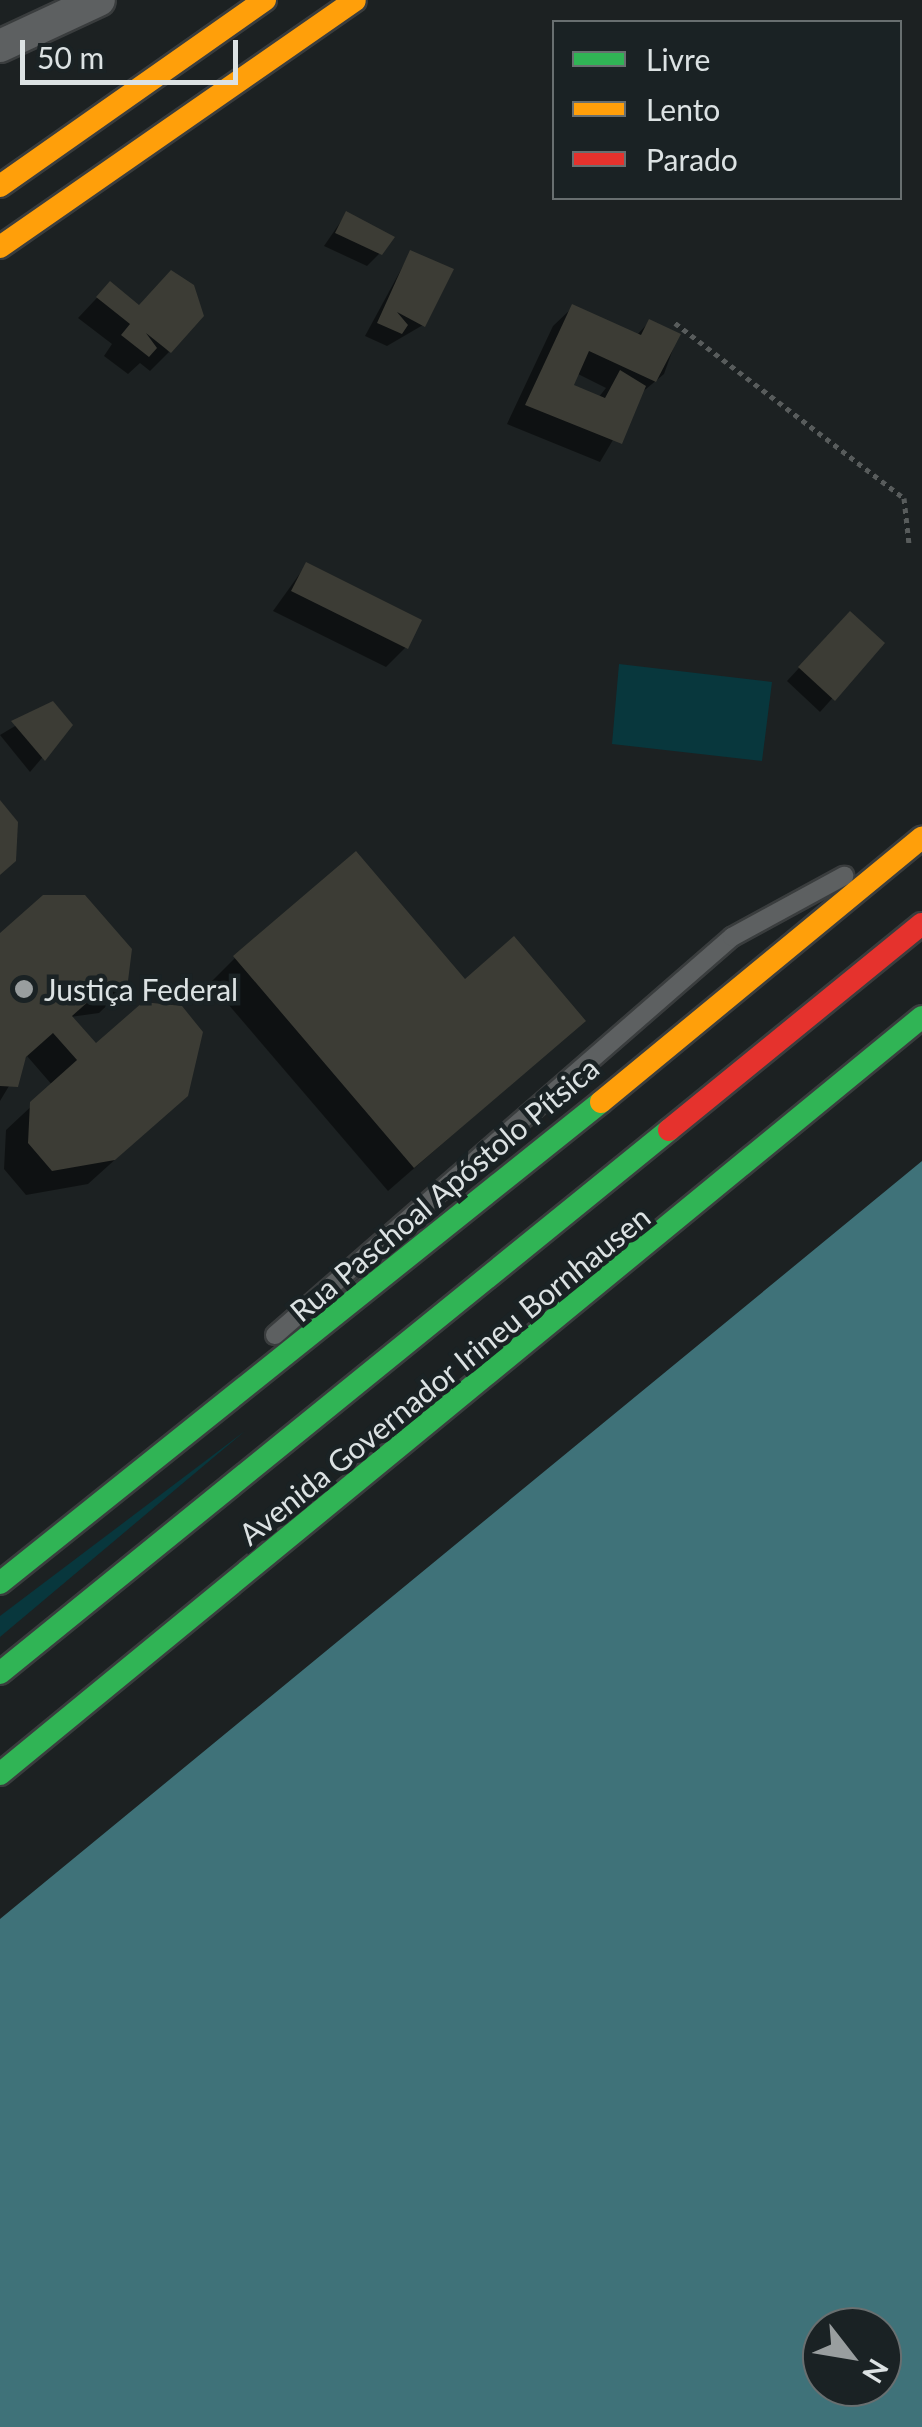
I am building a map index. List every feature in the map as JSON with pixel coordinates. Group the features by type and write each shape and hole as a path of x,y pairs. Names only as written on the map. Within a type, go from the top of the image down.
{"main road":[{"path":"0,186 265,0"},
{"path":"0,247 356,0"},
{"name":"Rua Paschoal Apóstolo Pítsica","path":"0,1581 386,1279 913,844"},
{"name":"Avenida Governador Irineu Bornhausen","path":"0,1673 922,924"},
{"name":"Avenida Governador Irineu Bornhausen","path":"0,1774 922,1017"}],"street":[{"path":"0,46 100,0"}],"lane":[{"path":"0,1581 62,1508 732,938 801,894 913,844"}],"path":[{"path":"674,323 904,498 909,544"}],"shaded area":[{"path":"619,664 772,682 762,761 612,744"},
{"path":"922,1161 922,2427 0,2427 0,1919"},
{"path":"245,1431 0,1637 0,1616"}],"building":[{"path":"346,211 395,237 382,255 335,233"},
{"path":"410,250 454,269 425,327 397,312 408,325 402,334 377,323"},
{"path":"171,270 194,285 204,316 171,353 146,333 157,348 149,357 121,335 130,324 96,297 110,281 139,305"},
{"path":"572,304 641,335 649,319 681,334 656,382 589,351 574,385 605,398 620,370 646,386 622,444 525,405"},
{"path":"306,562 422,620 408,649 291,591"},
{"path":"850,611 885,643 835,701 798,667"},
{"path":"53,701 73,725 45,761 11,721"},
{"path":"0,800 18,822 16,861 0,875"},
{"path":"356,851 465,979 514,936 586,1021 414,1168 233,956"},
{"path":"43,895 85,895 132,949 127,989 98,993 72,1016 96,1043 143,1002 182,1006 203,1032 188,1096 115,1160 52,1171 28,1143 30,1102 77,1060 53,1033 26,1057 18,1087 0,1086 0,933"}],"traffic: fast":[{"path":"0,1774 922,1017"},
{"path":"0,1583 601,1102"},
{"path":"0,1673 669,1130"}],"traffic: slow":[{"path":"0,186 265,0"},
{"path":"0,247 355,0"},
{"path":"601,1102 922,837"}],"traffic: jam":[{"path":"669,1130 922,924"}],"place":[{"name":"Justiça Federal","path":"24,989"}]}
